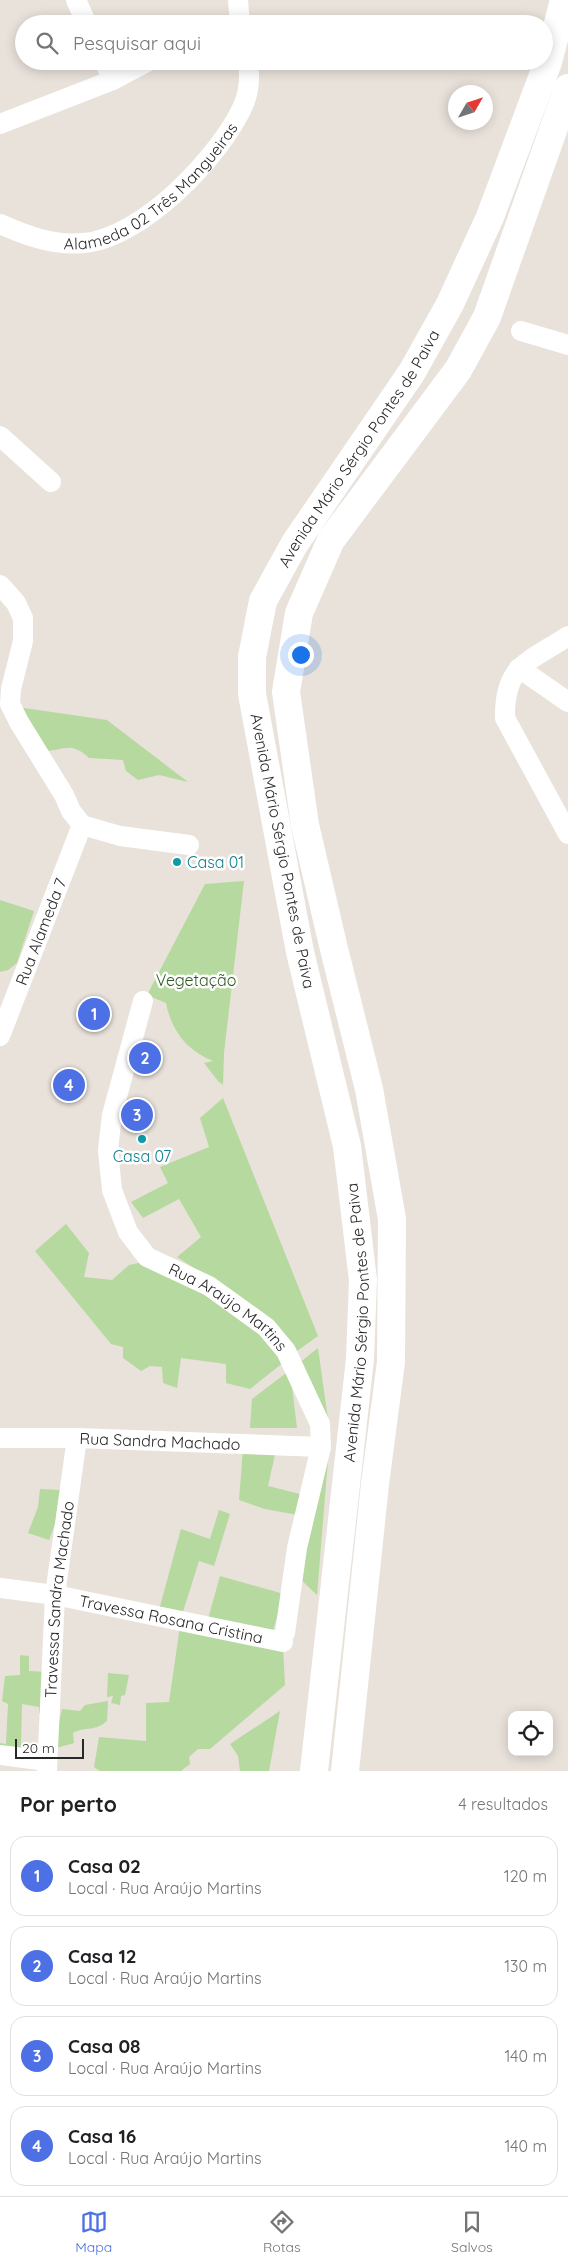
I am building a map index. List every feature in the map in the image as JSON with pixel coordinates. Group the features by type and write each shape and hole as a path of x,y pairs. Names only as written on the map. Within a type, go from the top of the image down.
{"main road":[{"name":"Avenida Mário Sérgio Pontes de Paiva","path":"553,43 564,0"},
{"name":"Avenida Mário Sérgio Pontes de Paiva","path":"314,1771 360,1359 363,1280 347,1146 300,952 252,694 252,656 255,631 262,601 295,542 412,372 450,304 490,217 545,70"},
{"name":"Avenida Mário Sérgio Pontes de Paiva","path":"345,1771 375,1484 391,1362 392,1219 369,1089 305,825 286,692 299,613 319,564 331,540 458,370 487,317 568,88"}],"street":[{"path":"76,0 83,15"},
{"path":"108,70 113,80"},
{"path":"0,124 113,80 132,70"},
{"name":"Alameda 02 Três Mangueiras","path":"0,224 32,238 61,244 85,243 109,237 146,216 180,189 216,150 243,106 249,88 248,70"},
{"path":"522,331 568,345"},
{"path":"0,436 51,482"},
{"path":"0,585 16,603 23,618 23,641 11,689 10,704 64,795 71,812 82,825 120,836 190,845"},
{"path":"568,636 519,668 509,682 504,698 505,718 568,834"},
{"path":"519,668 568,702"},
{"name":"Rua Alameda 7","path":"0,1036 82,825"},
{"name":"Rua Araújo Martins","path":"143,1001 112,1115 108,1150 112,1190 128,1232 147,1256 209,1286 266,1327 286,1351 320,1424 321,1447 297,1548 284,1638"},
{"name":"Rua Sandra Machado","path":"0,1438 77,1438 321,1447"},
{"name":"Travessa Sandra Machado","path":"47,1766 55,1596 77,1438"},
{"name":"Travessa Rosana Cristina","path":"0,1588 55,1596 284,1638"},
{"path":"0,1755 47,1766"}],"green space":[{"path":"17,707 107,720 188,782 159,775 138,780 126,771 123,760 89,758 77,749 67,748 43,751"},
{"name":"Vegetação","path":"244,881 224,1053 223,1085 204,1063 213,1061 195,1052 176,1031 166,1003 147,995 205,884"},
{"path":"0,900 34,911 17,963 8,970 0,972"},
{"path":"223,1098 318,1336 297,1351 236,1295 177,1257 201,1237 179,1199 143,1218 131,1202 168,1183 160,1167 209,1147 200,1118"},
{"path":"66,1224 89,1253 84,1277 112,1280 129,1265 148,1261 263,1330 284,1362 250,1389 226,1383 226,1364 181,1358 177,1388 163,1383 162,1367 150,1366 141,1371 123,1358 123,1347 111,1344 35,1251"},
{"path":"318,1348 330,1434 299,1363"},
{"path":"290,1370 297,1428 250,1428 252,1399"},
{"path":"329,1448 317,1595 299,1578"},
{"path":"243,1449 276,1450 268,1486 300,1494 298,1515 265,1509 239,1500"},
{"path":"40,1489 61,1490 60,1511 49,1540 28,1533 38,1507"},
{"path":"219,1510 230,1514 214,1566 199,1561 181,1618 159,1610 181,1529 210,1539"},
{"path":"220,1576 284,1594 271,1637 208,1619"},
{"path":"180,1626 283,1646 285,1685 210,1749 198,1749 189,1757 190,1764 181,1771 100,1771 94,1767 99,1737 146,1741 146,1703 169,1702"},
{"path":"20,1655 29,1656 29,1671 49,1672 48,1714 39,1713 39,1707 22,1704 21,1744 43,1746 41,1758 0,1753 0,1743 6,1744 8,1704 2,1701 5,1676 20,1675"},
{"path":"108,1673 129,1675 125,1695 121,1696 120,1705 111,1703 113,1696 107,1697"},
{"path":"108,1701 107,1721 98,1727 73,1733 74,1743 53,1749 62,1709 80,1711 85,1705"},
{"path":"280,1711 269,1771 240,1771 238,1756 230,1744"}],"place":[{"name":"Casa 01","path":"177,862"},
{"name":"Casa 02","path":"94,1014"},
{"name":"Casa 12","path":"145,1058"},
{"name":"Casa 16","path":"69,1085"},
{"name":"Casa 08","path":"137,1115"},
{"name":"Casa 07","path":"142,1139"}]}
